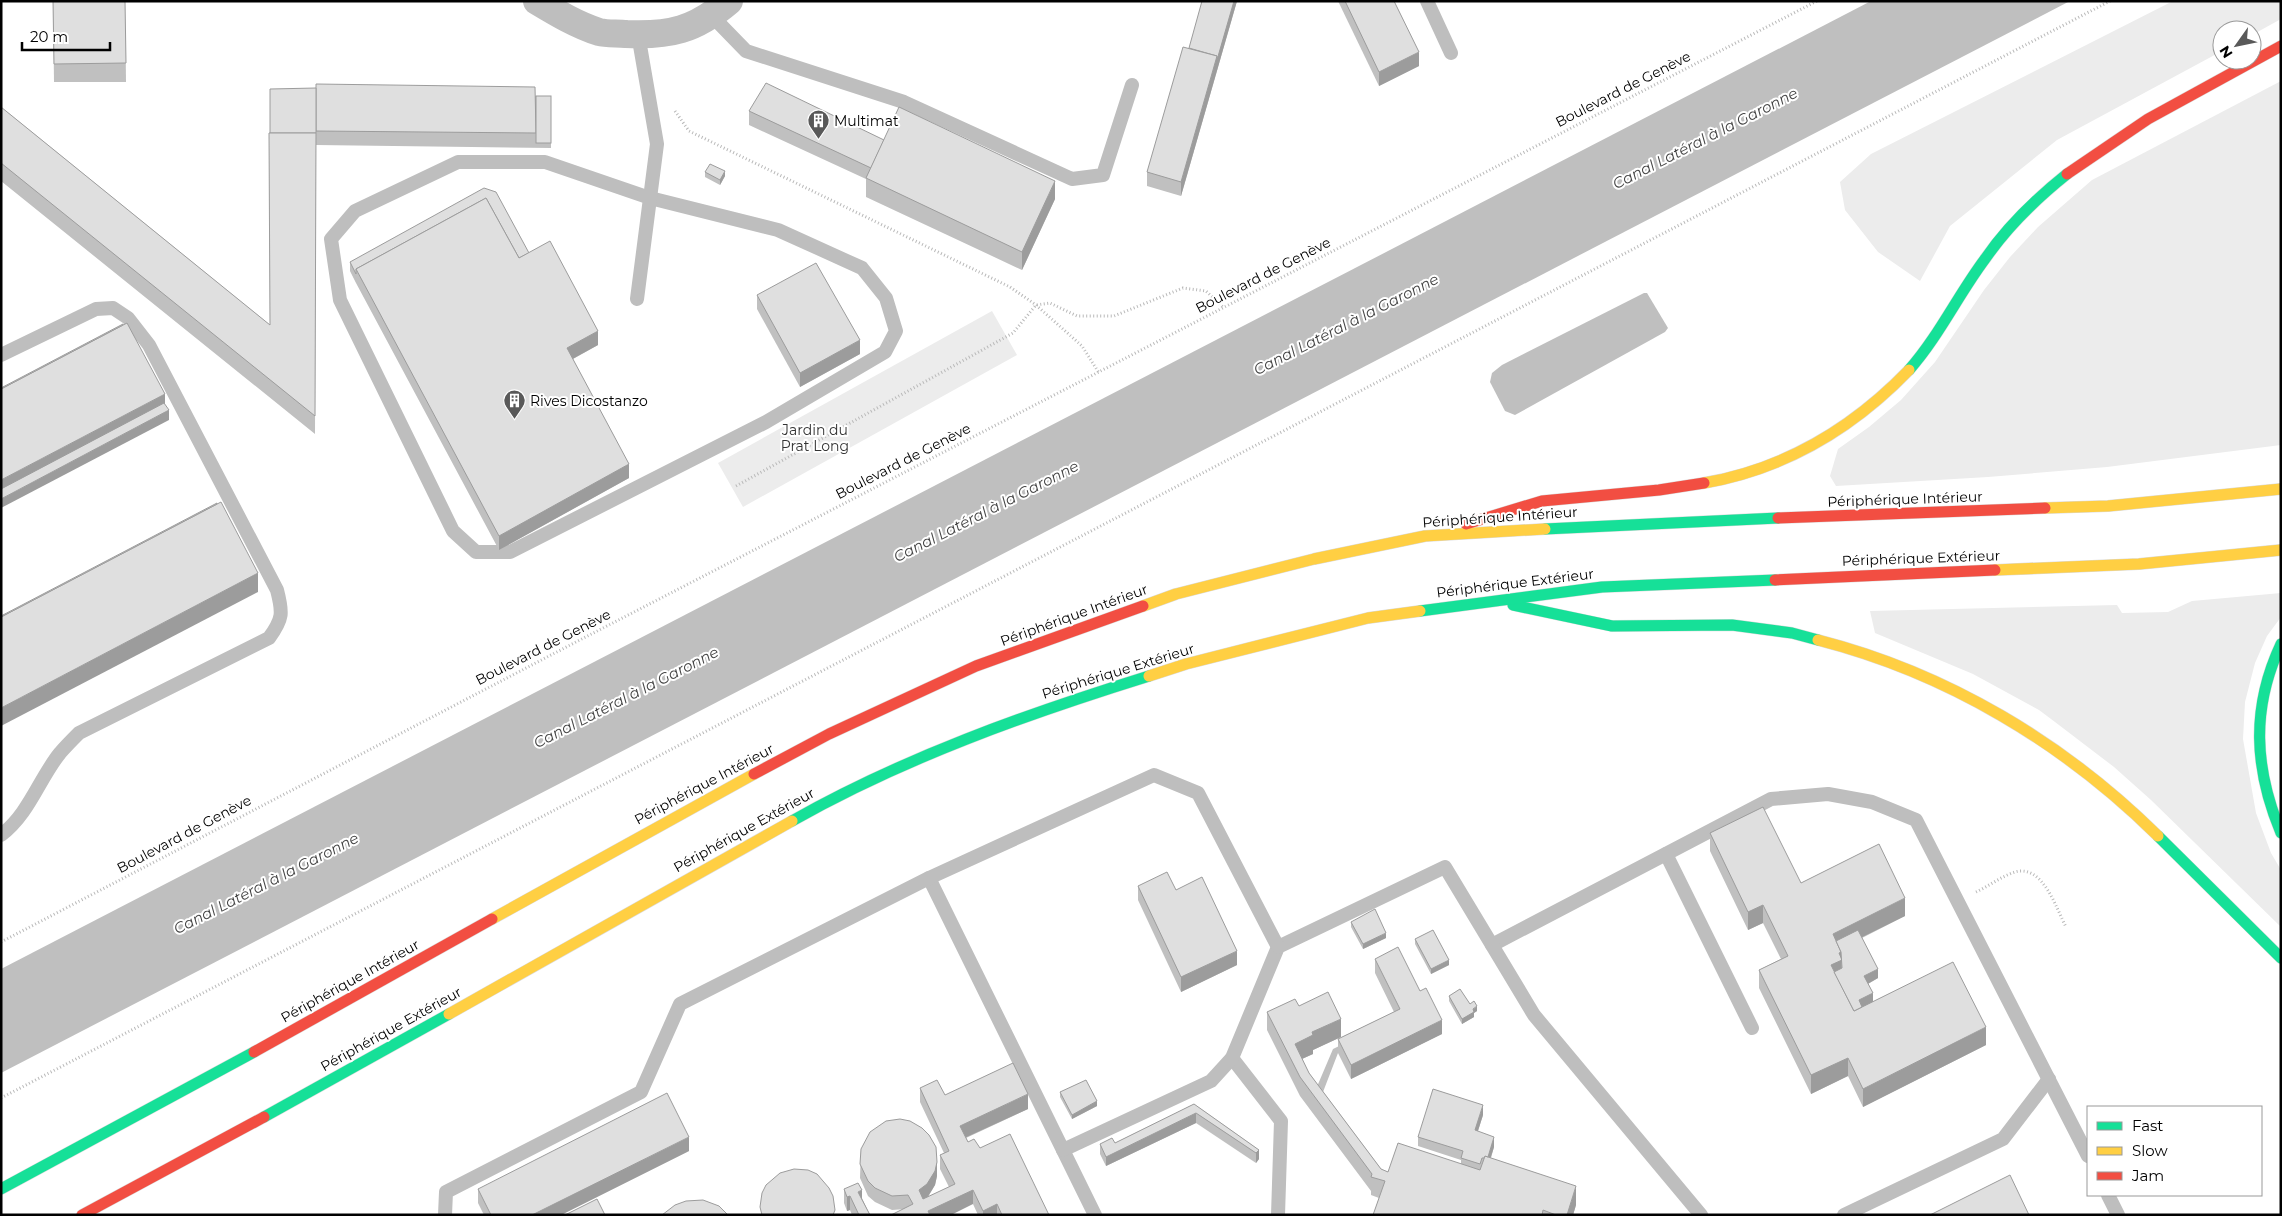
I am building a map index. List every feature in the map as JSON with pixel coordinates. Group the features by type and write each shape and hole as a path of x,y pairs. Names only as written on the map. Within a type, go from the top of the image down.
{"highway":[{"path":"1425,536 1542,501 1658,491 1718,481 1774,465 1810,448 1860,416 1898,382 1935,338 1974,274 2002,237 2033,204 2071,170 2135,128 2208,84 2281,46"},
{"name":"Périphérique Intérieur","path":"1,1189 192,1087 636,838 846,726 976,666 1176,594 1314,559 1425,536 1650,523 2108,506 2281,489"},
{"name":"Périphérique Extérieur","path":"82,1215 298,1099 822,803 898,768 1050,707 1186,664 1368,618 1602,587 2139,564 2281,550"},
{"path":"1493,601 1612,626 1732,625 1792,634 1839,644 1928,676 1960,691 2021,727 2088,773 2146,824 2281,958"},
{"path":"2281,644 2265,682 2258,724 2261,768 2281,833"}],"street":[{"path":"537,1 569,20 601,32 638,34 664,34 686,28 721,8"}],"lane":[{"path":"1427,1 1451,53"},
{"path":"721,8 746,51 904,102 1072,179 1103,175 1132,85"},
{"path":"637,299 657,144 638,34"},
{"path":"458,162 545,162 650,198 778,230 862,268 886,298 896,331 885,352 766,422 510,552 476,552 453,531 340,300 331,239 355,211 458,162"},
{"path":"1,355 96,309 113,308 128,318 149,345 277,590 281,607 280,623 269,638 79,733 60,753 10,829 1,835"},
{"path":"445,1215 446,1192 642,1092 680,1004 929,878 1154,775 1198,793 1278,947"},
{"path":"1492,945 1771,799 1828,794 1872,802 1916,820 2087,1154"},
{"path":"1666,854 1752,1028"},
{"path":"1063,1150 1211,1081 1232,1058 1278,947 1445,867 1534,1015 1701,1215"},
{"path":"929,878 1095,1215"},
{"path":"1232,1058 1281,1121 1278,1215"},
{"path":"1844,1215 2003,1139 2049,1079"},
{"path":"2108,1196 2118,1215"}],"path":[{"name":"Boulevard de Genève","path":"1,942 574,643 1817,1"},
{"path":"1,1098 2110,1"},
{"path":"671,104 689,131 1010,287 1036,305 1082,346 1100,373"},
{"path":"736,486 1013,333 1036,305 1050,303 1077,316 1114,316 1183,288 1206,291 1224,308"},
{"path":"1958,901 2016,872 2031,873 2044,883 2066,927"}],"green space":[{"path":"2173,1 2281,1 2281,19 2262,29 2262,20 2212,20 2212,56 2057,140 1950,226 1920,281 1878,252 1845,210 1840,182 1871,154"},
{"path":"2281,81 2281,445 2107,467 1988,477 1836,486 1830,476 1838,449 1869,427 1901,400 1935,362 1984,290 2010,257 2038,227 2092,180"},
{"name":"Jardin du Prat Long","path":"992,311 1017,355 743,507 718,463"},
{"path":"2281,593 2281,617 2267,636 2255,663 2245,702 2243,739 2256,813 2271,853 2281,870 2281,927 2151,800 2114,767 2039,710 1973,674 1875,633 1870,611 2117,605 2122,613 2168,612 2192,601"}],"water":[{"name":"Canal Latéral à la Garonne","path":"1871,1 2070,1 1,1073 1,969"},
{"path":"1647,293 1668,328 1665,332 1515,415 1505,411 1490,382 1492,373 1502,365"},
{"path":"1394,1019 1338,1053 1323,1092 1328,1102 1316,1089 1333,1049"}],"building":[{"path":"53,1 125,1 126,63 54,64"},
{"path":"1202,1 1234,1 1217,60 1217,56 1189,48"},
{"path":"1345,1 1394,1 1419,52 1379,72"},
{"path":"1183,47 1217,56 1181,182 1147,172"},
{"path":"766,83 884,140 871,168 749,111"},
{"path":"316,84 535,87 536,133 316,131"},
{"path":"316,88 316,133 270,133 270,89"},
{"path":"536,96 551,96 551,143 536,143"},
{"path":"1,107 270,325 269,133 316,133 315,416 1,163"},
{"path":"899,107 1055,181 1022,252 866,178"},
{"path":"710,164 725,171 720,180 705,172"},
{"path":"484,188 496,192 529,253 519,258 486,198 356,269 356,274 350,262"},
{"name":"Rives Dicostanzo","path":"486,198 519,258 550,241 598,331 567,348 629,464 499,536 356,269"},
{"path":"816,263 860,340 800,373 757,295"},
{"path":"127,323 165,394 1,480 1,389"},
{"path":"123,325 1,389 1,388"},
{"path":"164,403 169,410 1,499 1,489"},
{"path":"221,502 258,573 1,708 1,617"},
{"path":"217,504 1,617 1,616"},
{"path":"1763,807 1801,883 1879,844 1905,898 1833,934 1841,952 1839,953 1842,960 1831,965 1854,1011 1953,962 1986,1027 1863,1089 1848,1058 1811,1075 1759,970 1788,956 1763,905 1748,912 1710,833"},
{"path":"1167,872 1176,890 1202,877 1237,951 1181,977 1138,886"},
{"path":"1375,909 1386,933 1363,944 1351,922"},
{"path":"1433,930 1449,960 1431,969 1415,939"},
{"path":"1858,930 1878,969 1864,976 1873,993 1859,1000 1862,1007 1854,1011 1834,972 1842,968 1841,952 1836,941"},
{"path":"1398,947 1420,991 1426,988 1442,1020 1351,1065 1338,1039 1400,1009 1375,959"},
{"path":"1460,989 1470,1004 1474,1001 1477,1006 1473,1009 1474,1012 1462,1019 1449,996"},
{"path":"1328,992 1341,1019 1312,1032 1313,1035 1295,1044 1309,1073 1381,1169 1388,1172 1398,1143 1480,1170 1485,1156 1576,1186 1567,1215 1556,1215 1543,1210 1542,1215 1373,1215 1385,1181 1371,1177 1372,1174 1300,1077 1267,1012 1295,999 1299,1006"},
{"path":"1013,1063 1028,1094 960,1126 968,1142 974,1139 980,1148 1010,1134 1049,1215 1002,1215 997,1204 983,1211 973,1190 928,1211 930,1215 891,1215 913,1204 908,1195 892,1196 875,1188 868,1181 860,1164 861,1149 870,1132 886,1121 900,1119 910,1121 922,1128 936,1147 937,1162 935,1171 927,1184 919,1190 923,1199 955,1184 940,1155 949,1151 920,1088 937,1080 945,1095"},
{"path":"1086,1080 1097,1101 1072,1115 1060,1092"},
{"path":"1433,1089 1483,1105 1475,1130 1494,1137 1488,1157 1482,1158 1480,1164 1461,1158 1463,1151 1418,1137"},
{"path":"667,1093 689,1137 532,1215 491,1215 478,1189"},
{"path":"1194,1104 1259,1150 1256,1153 1196,1113 1106,1157 1100,1144 1112,1138 1115,1143"},
{"path":"794,1169 808,1170 817,1174 829,1188 833,1196 835,1210 833,1215 762,1215 760,1207 762,1193 766,1185 780,1173"},
{"path":"2010,1175 2029,1215 1930,1215"},
{"path":"858,1183 862,1190 858,1192 870,1215 859,1215 850,1196 847,1197 844,1189"},
{"path":"597,1199 605,1215 565,1215"},
{"path":"703,1200 719,1206 728,1215 662,1215 675,1205 686,1201"}],"traffic: fast":[{"path":"1909,370 1930,343 1994,247 2013,224 2067,174"},
{"path":"1545,529 1778,518"},
{"path":"1420,611 1602,587 1775,580"},
{"path":"1513,605 1612,626 1732,625 1792,633 1818,640"},
{"path":"2281,644 2271,668 2265,691 2260,738 2261,762 2265,785 2281,833"},
{"path":"792,821 877,777 966,739 1057,706 1149,676"},
{"path":"2158,836 2281,958"},
{"path":"264,1117 449,1014"},
{"path":"1,1189 254,1052"}],"traffic: slow":[{"path":"1704,483 1762,468 1816,443 1841,428 1865,410 1909,370"},
{"path":"2045,508 2108,506 2281,489"},
{"path":"1143,606 1176,594 1314,559 1425,536 1545,529"},
{"path":"1995,570 2139,564 2281,550"},
{"path":"1149,676 1186,664 1368,618 1420,611"},
{"path":"1818,640 1866,654 1912,671 1957,692 2001,716 2043,742 2083,771 2122,802 2158,836"},
{"path":"492,919 754,774"},
{"path":"449,1014 792,821"}],"traffic: jam":[{"path":"2067,174 2148,119 2281,46"},
{"path":"1466,524 1542,501 1659,490 1704,483"},
{"path":"1778,518 2045,508"},
{"path":"1775,580 1995,570"},
{"path":"754,774 829,734 976,666 1143,606"},
{"path":"254,1052 492,919"},
{"path":"82,1215 264,1117"}],"place":[{"name":"Multimat","path":"818,140"},
{"name":"Rives Dicostanzo","path":"514,420"}]}
